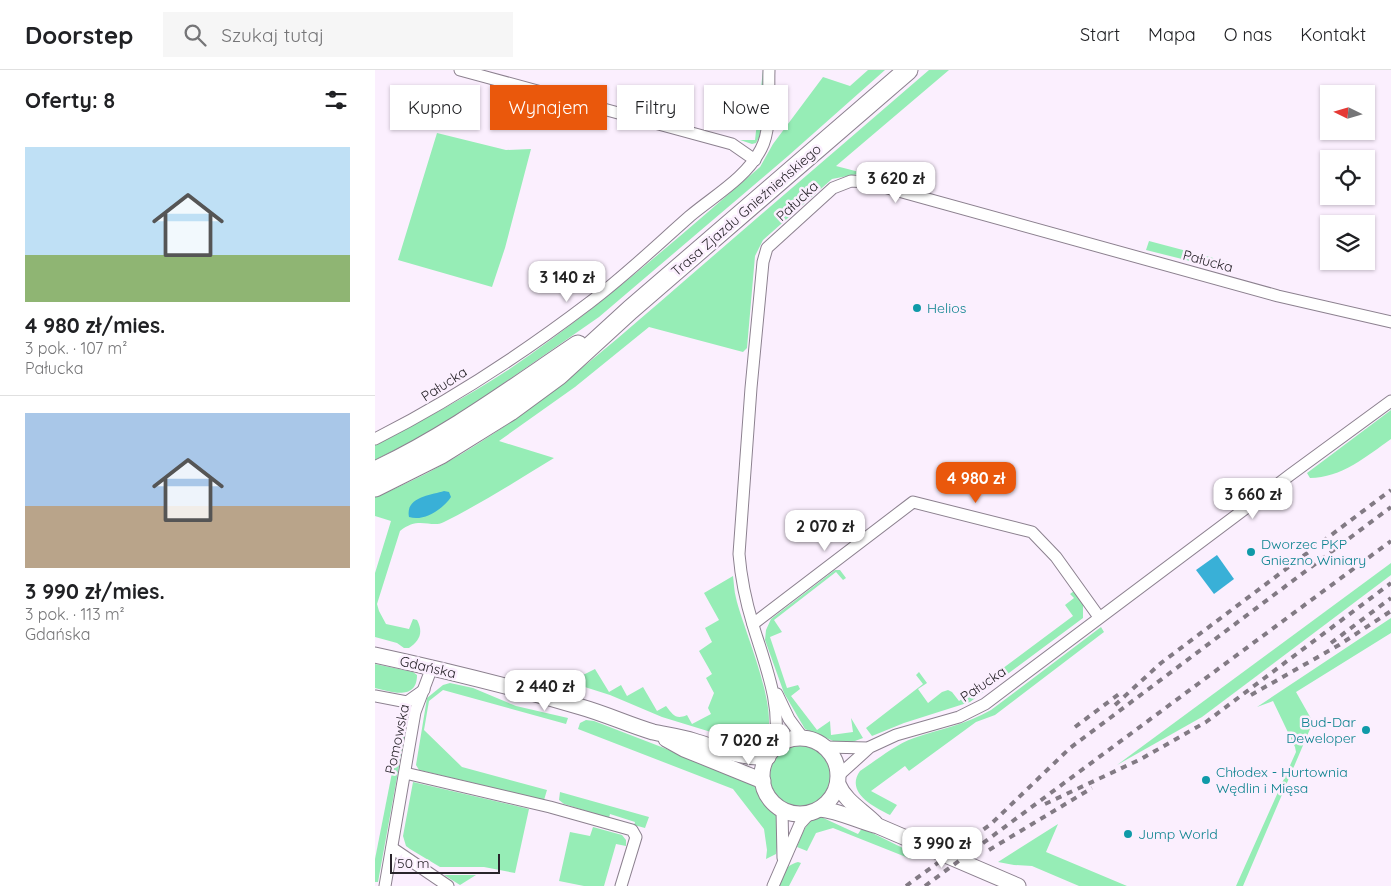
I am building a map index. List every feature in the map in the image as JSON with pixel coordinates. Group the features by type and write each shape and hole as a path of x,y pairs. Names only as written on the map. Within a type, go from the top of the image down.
{"main road":[{"name":"Trasa Zjazdu Gnieźnieńskiego","path":"375,487 441,454 510,411 559,375 630,310 908,70"},
{"name":"Trasa Zjazdu Gnieźnieńskiego","path":"375,471 469,420 630,310"}],"street":[{"path":"460,70 732,144 755,160"},
{"name":"Pałucka","path":"375,439 422,416 507,361 591,302 735,180 755,160 766,139 769,70"},
{"name":"Pałucka","path":"803,738 789,719 771,682 741,578 739,554 750,397 763,262 767,248 833,188 851,181 866,182 1278,296 1391,322"},
{"name":"Pałucka","path":"838,780 868,748 896,735 959,717 985,704 1099,617 1391,401"},
{"path":"753,624 913,502 1032,532 1056,557 1099,617"},
{"name":"Gdańska","path":"375,655 432,667 580,707 654,732 745,755 759,757 771,753"},
{"name":"Pomowska","path":"385,886 415,712 432,667"},
{"name":"Pałucka","path":"771,682 777,723 771,753"},
{"path":"375,696 407,702 424,690"},
{"name":"Gdańska","path":"654,732 684,749 763,781"},
{"path":"878,826 851,803 844,794 838,780 835,760 825,747 803,738 788,740 771,753 763,768 763,781 769,798 782,810 795,814 814,811 837,812 861,822 878,826 1018,886"},
{"name":"Pałucka","path":"825,747 868,748"},
{"path":"405,773 550,807 632,830 636,837 621,886"},
{"path":"773,886 800,824 831,798 838,780"},
{"path":"782,810 783,862"},
{"path":"392,848 448,886"}],"green space":[{"path":"763,70 766,70 766,85 761,85"},
{"path":"868,70 885,70 788,156 599,317 468,408 422,436 375,460 375,445 461,399 511,368 576,321 699,220 760,167 773,144 783,130 788,130 788,124 823,77 850,86"},
{"path":"929,70 949,70 836,166 863,173 832,179 763,240 755,256 747,348 743,352 649,327 575,387 499,441 554,458 444,522 439,524 413,524 400,531 377,604 386,624 409,629 413,619 417,620 420,633 409,648 404,648 397,643 375,637 375,573 391,521 375,516 375,497 418,478 460,455 538,403 611,344"},
{"path":"756,130 761,130 756,143 752,144 740,140 755,140"},
{"path":"437,133 506,150 531,149 505,248 492,287 398,260"},
{"path":"1149,241 1232,263 1230,271 1146,250"},
{"path":"1391,410 1391,439 1363,459 1343,470 1321,477 1310,478 1307,473"},
{"path":"1391,563 1391,575 1202,717 1117,765"},
{"path":"835,570 840,570 846,578 843,580 836,572 774,620 782,632 770,637 787,688 798,685 800,689 791,696 817,730 830,721 831,735 853,732 851,718 863,738 847,744 838,743 805,729 784,693 765,640 766,630 771,619"},
{"path":"733,576 736,598 760,672 769,713 769,730 761,745 750,748 735,747 737,740 662,717 610,695 569,682 595,669 609,692 621,685 627,696 643,687 657,711 666,706 677,717 687,715 692,724 711,714 708,708 714,693 706,678 712,674 699,651 712,642 705,628 719,620 704,593"},
{"path":"1074,591 1083,604 1083,618 970,702 904,723 872,736 866,728 923,684 916,675 919,672 927,683 918,689 928,703 942,692 948,690 959,701 1073,616 1065,605 1074,598 1070,594"},
{"path":"1391,618 1391,633 1296,692 1313,722 1243,886 1236,886 1296,752 1273,701 1257,707"},
{"path":"1101,627 1104,632 995,715 976,722 909,771 905,766 871,791 897,805 890,815 869,803 858,792 856,779 860,771 886,753 907,741 963,723 991,710"},
{"path":"375,664 413,672 417,675 413,689 402,693 375,688"},
{"path":"450,683 473,688 516,706 568,718 566,724 443,690 429,701 424,730 462,767 547,790 544,800 419,770 416,765 427,698 443,685"},
{"path":"586,720 594,721 747,780 755,787 766,805 776,816 779,834 776,854 766,859 767,850 764,829 733,789 578,729 580,723"},
{"path":"402,722 407,722 378,882 375,882 375,859"},
{"path":"800,746 817,751 825,759 830,776 825,793 817,801 800,806 783,801 775,793 770,776 775,759 783,751"},
{"path":"413,782 529,809 515,873 484,867 440,867 406,846 403,836"},
{"path":"560,792 649,817 645,828 634,825 635,822 610,814 609,818 564,804 559,800"},
{"path":"819,816 858,834 862,828 909,851 911,859 833,828 816,833 807,851 797,847 807,825"},
{"path":"1058,824 1046,852 1127,886 1079,886 1032,866 998,862"},
{"path":"593,827 622,835 626,840 626,846 616,844 604,886 584,886 559,881 570,832 590,836"},
{"path":"798,862 801,863 789,886 777,886 787,868"},
{"path":"444,875 476,875 460,885"}],"water":[{"path":"444,491 449,492 451,497 438,510 421,518 409,517 409,510 415,501"},
{"path":"1217,555 1234,579 1214,594 1196,570"}],"railway":[{"path":"1115,705 1161,663 1391,490"},
{"path":"906,886 991,824 1070,748 1391,507"},
{"path":"925,886 1391,541"},
{"path":"1045,804 1141,759 1206,722 1391,583"},
{"path":"1331,643 1391,598"},
{"path":"1251,695 1339,645 1391,611"},
{"path":"1075,727 1119,694"},
{"path":"989,850 1092,788"}],"place":[{"name":"Helios","path":"917,308"},
{"name":"Dworzec PKP Gniezno Winiary","path":"1251,552"},
{"name":"Bud-Dar Deweloper","path":"1366,730"},
{"name":"Chłodex - Hurtownia Wędlin i Mięsa","path":"1206,780"},
{"name":"Jump World","path":"1128,834"}]}
